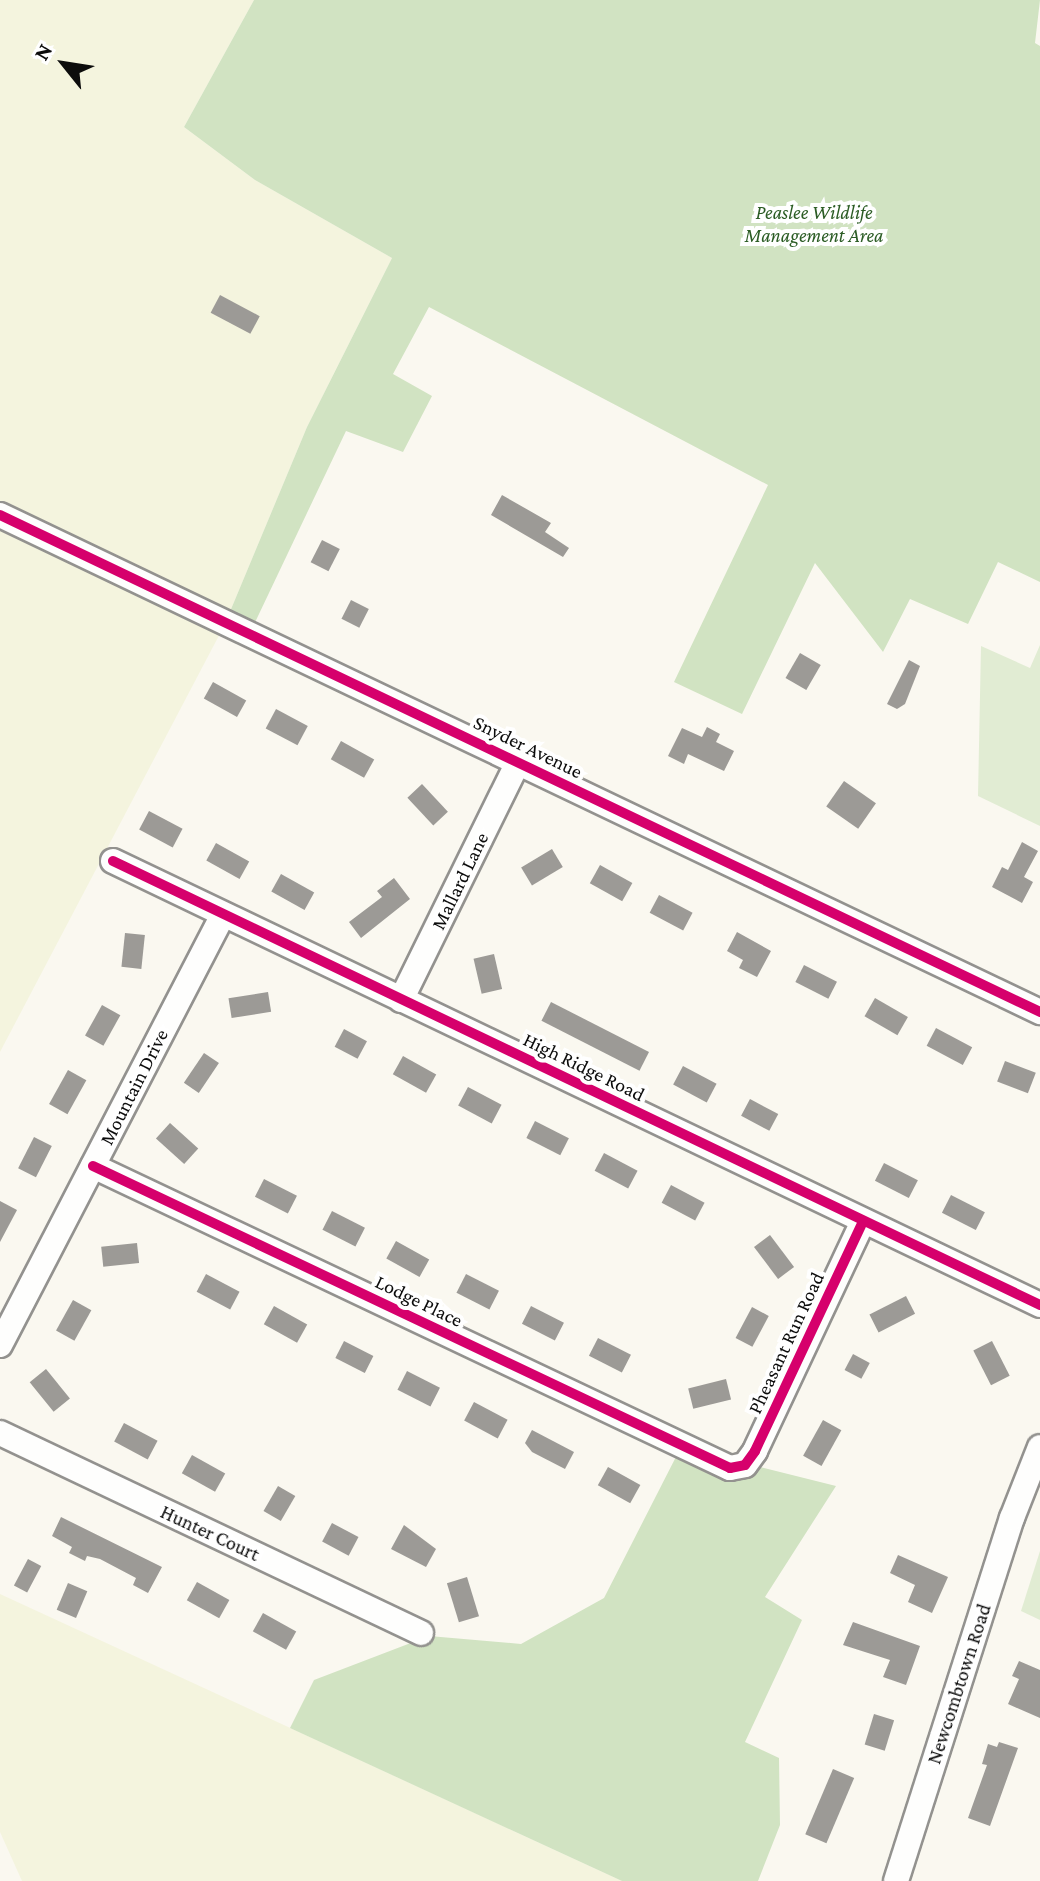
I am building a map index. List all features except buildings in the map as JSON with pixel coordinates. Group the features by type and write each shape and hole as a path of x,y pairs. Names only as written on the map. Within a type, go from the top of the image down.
{"street":[{"name":"Snyder Avenue","path":"0,515 1040,1012"},
{"name":"Mallard Lane","path":"401,1000 518,762"},
{"name":"High Ridge Road","path":"113,861 1040,1305"},
{"name":"Mountain Drive","path":"0,1345 223,915"},
{"name":"Lodge Place","path":"93,1166 730,1468"},
{"name":"Pheasant Run Road","path":"730,1468 745,1465 755,1451 863,1221"},
{"name":"Hunter Court","path":"0,1433 421,1633"},
{"name":"Newcombtown Road","path":"896,1881 1040,1447"}],"green space":[{"path":"0,0 254,0 184,127 255,180 392,258 307,427 224,626 0,1052"},
{"name":"Peaslee Wildlife Management Area","path":"254,0 1040,0 1035,43 1040,46 1040,582 998,562 968,624 910,599 883,652 815,563 742,714 674,682 768,485 429,307 393,374 432,396 403,452 346,431 248,637 224,626 307,427 392,258 255,180 184,127"},
{"path":"1040,645 1040,826 978,796 981,646 1030,668"},
{"path":"681,1447 836,1486 765,1597 802,1620 745,1742 779,1758 780,1825 758,1881 622,1881 290,1728 314,1680 429,1636 521,1644 604,1598"},
{"path":"1040,1551 1040,1620 1021,1611"},
{"path":"0,1594 622,1881 22,1881 0,1832"}],"cycle path":[{"path":"0,515 1040,1012"},
{"path":"113,861 1040,1305"},
{"path":"93,1166 730,1468 745,1465 755,1451 863,1221"}]}
